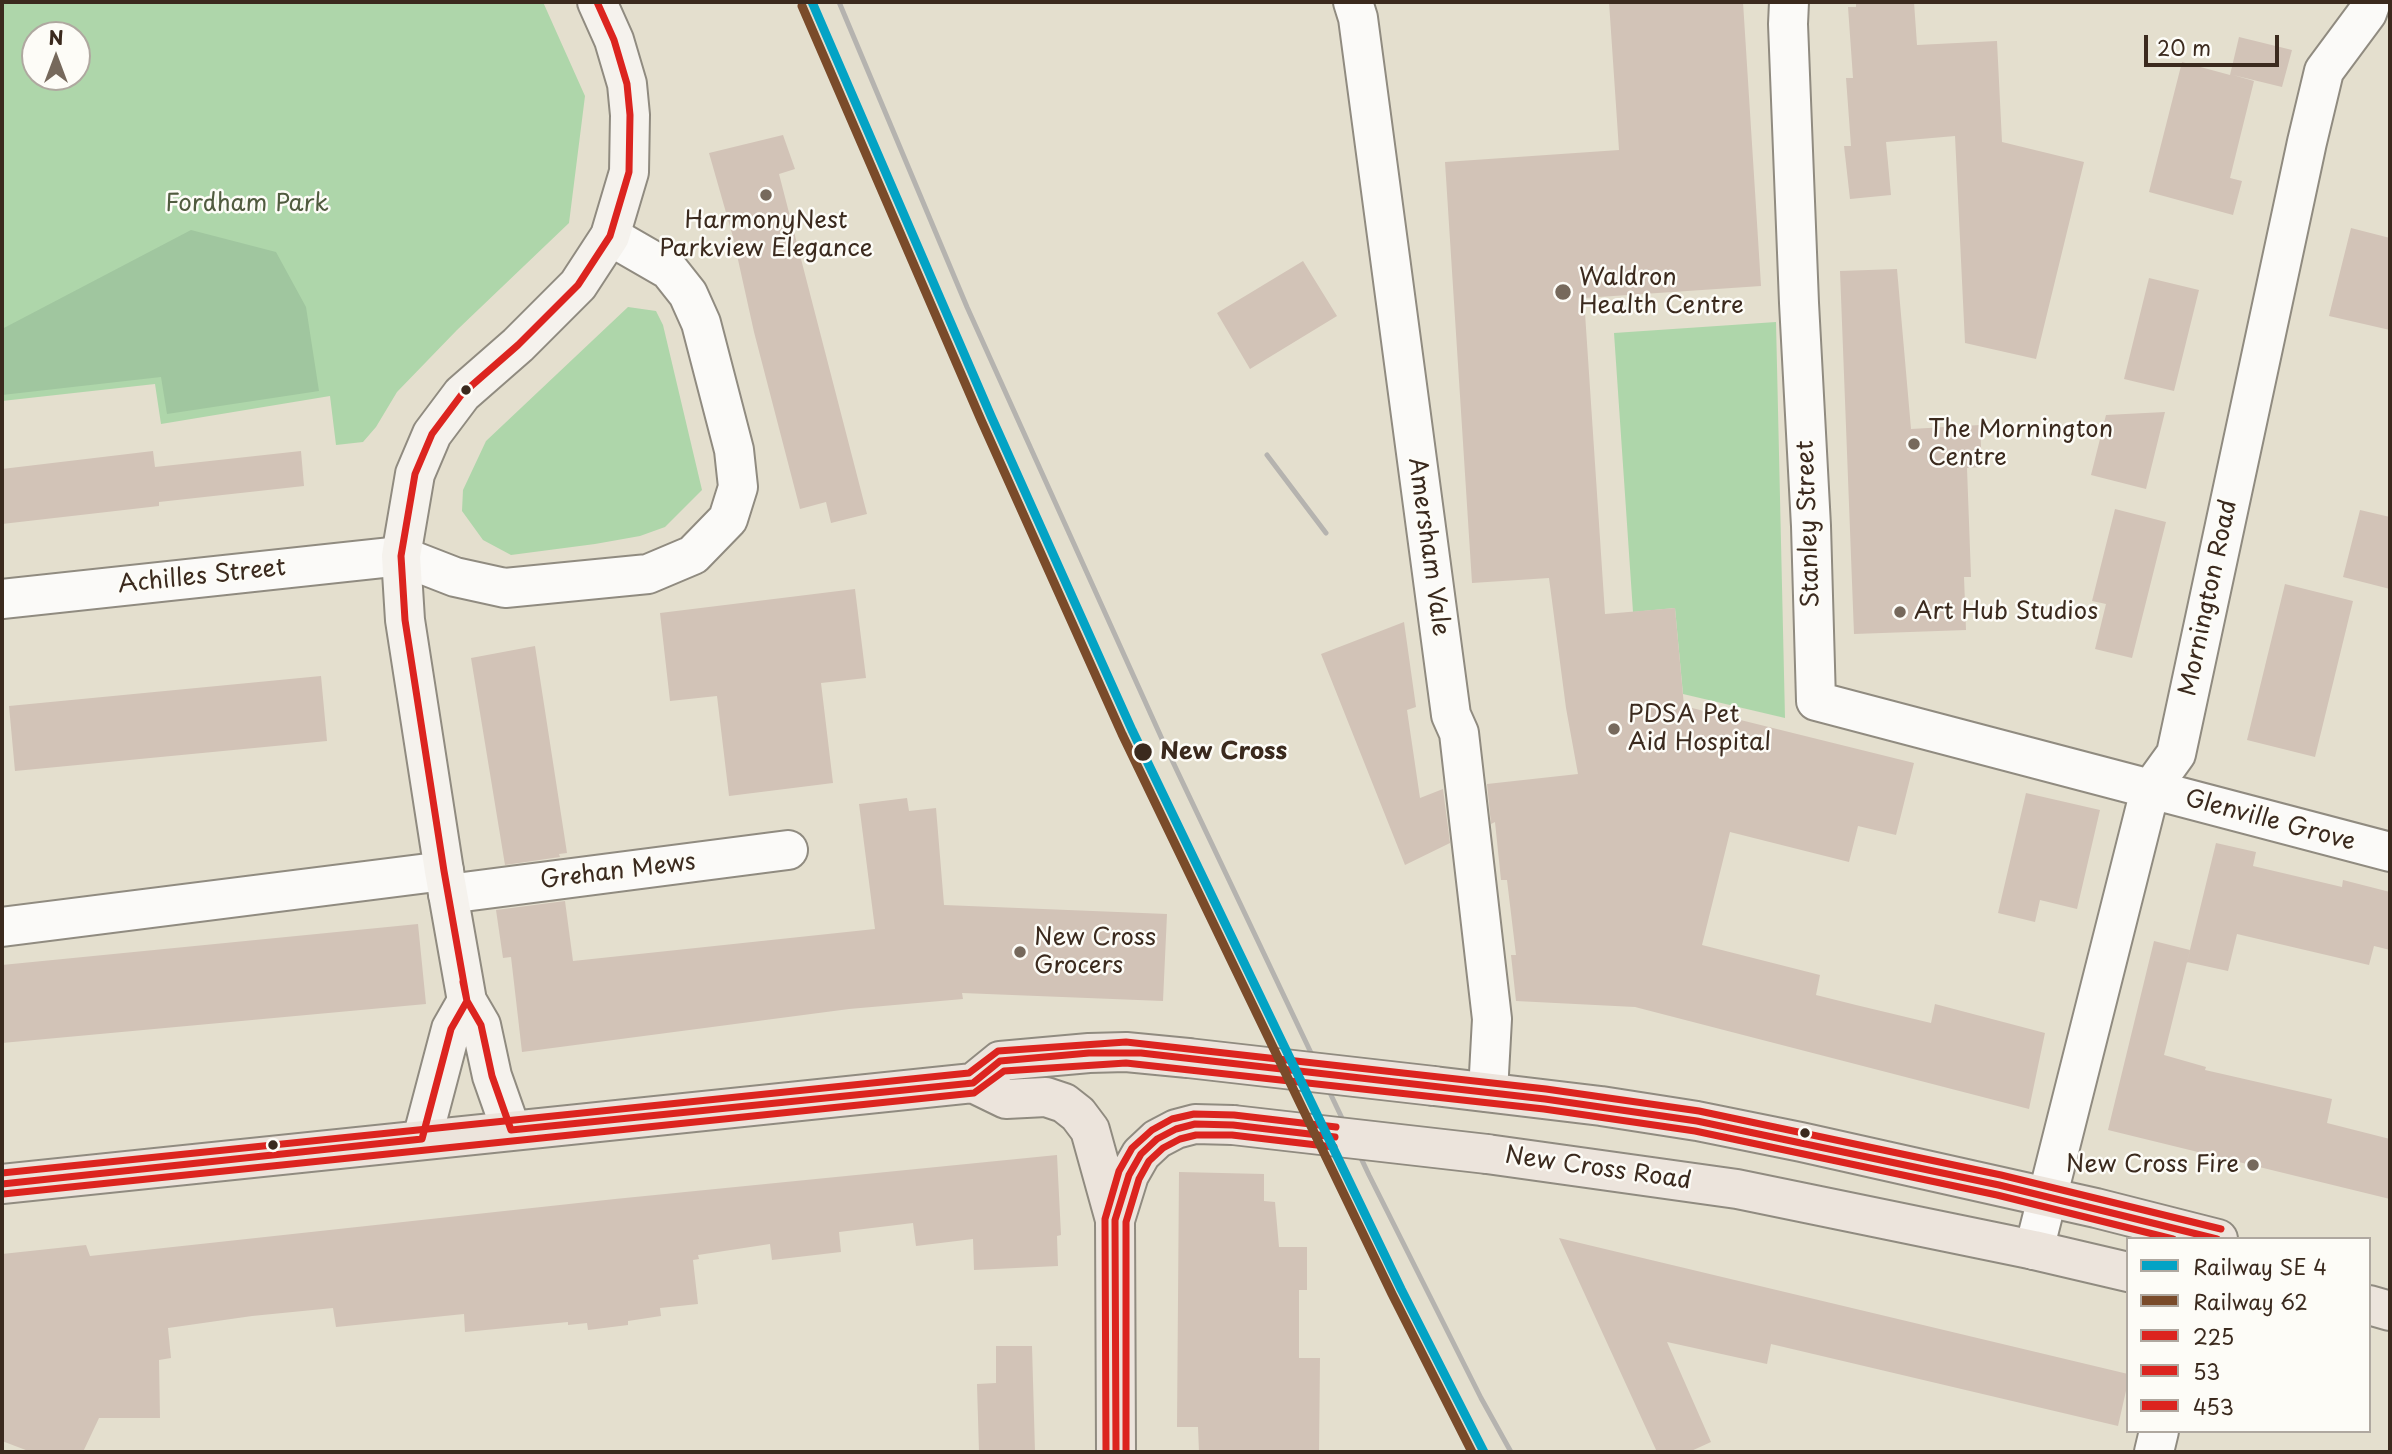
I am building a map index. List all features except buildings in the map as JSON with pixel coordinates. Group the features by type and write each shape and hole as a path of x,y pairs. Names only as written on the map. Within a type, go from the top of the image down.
{"highway":[{"path":"973,1083 1000,1061 1113,1052 1475,1091 1697,1121 2046,1196 2210,1237"},
{"path":"2,1184 973,1083 1006,1099 1046,1097 1064,1103 1078,1114 1090,1130 1115,1220 1116,1452"},
{"name":"New Cross Road","path":"1115,1220 1129,1175 1141,1154 1157,1139 1176,1129 1195,1124 1233,1125 1487,1154 1737,1189 2126,1272"},
{"path":"2371,1306 2390,1311"}],"main road":[{"path":"510,1130 492,1076 481,1025 467,1001 405,620 401,556 415,474 432,434 462,394 518,345 578,285 610,236 629,172 631,115 627,84 614,40 597,2"},
{"path":"422,1139 451,1029 467,1001"}],"street":[{"name":"Amersham Vale","path":"1353,2 1360,31 1451,715 1459,733 1492,1019 1475,1091"},
{"name":"Stanley Street","path":"1789,2 1816,701 2150,790"},
{"name":"Mornington Road","path":"2034,1250 2150,790 2176,754 2324,71 2367,13 2371,2"},
{"path":"401,556 455,577 505,588 648,574 693,555 728,519 738,487 734,450 701,323 688,294 669,271 610,236"},
{"name":"Achilles Street","path":"2,599 401,556"},
{"name":"Glenville Grove","path":"2150,790 2390,852"},
{"name":"Grehan Mews","path":"2,927 788,850"},
{"path":"2154,1452 2159,1433"}],"green space":[{"name":"Fordham Park","path":"2,2 543,2 585,96 569,223 457,330 397,392 376,427 363,442 336,445 330,396 161,424 155,384 2,401"},
{"path":"191,230 276,252 306,307 319,391 167,414 161,377 2,395 2,329"},
{"path":"628,307 656,311 663,325 702,490 665,527 640,536 511,555 483,540 462,511 463,490 486,441"},
{"path":"1776,322 1785,718 1683,694 1675,608 1633,612 1614,333"}],"railway":[{"path":"839,2 967,307 1162,739 1369,1175 1511,1452"},
{"path":"1267,455 1326,533"}],"transit line":[{"name":"225","path":"597,2 614,40 627,84 630,115 629,172 610,236 578,285 518,345 462,394 432,434 415,474 401,556 405,620 467,1001 481,1025 492,1076 511,1130 973,1083 1000,1061 1089,1053 1141,1053 1545,1099 1697,1121 1999,1185 2209,1237"},
{"path":"812,2 991,416 1132,730 1401,1289 1484,1452"},
{"name":"225","path":"2,1184 422,1139 451,1029 467,1001 463,982"},
{"name":"453","path":"2,1173 969,1073 998,1051 1126,1042 1546,1089 1699,1111 2001,1175 2221,1229"},
{"name":"53","path":"3,1194 974,1093 1004,1071 1126,1063 1544,1109 1695,1131 1997,1195 2165,1237"},
{"name":"453","path":"1106,1452 1105,1219 1119,1171 1132,1148 1152,1130 1172,1119 1194,1114 1234,1115 1336,1127"},
{"name":"225","path":"1116,1452 1115,1220 1129,1175 1141,1154 1157,1139 1176,1129 1195,1124 1233,1125 1335,1137"},
{"name":"53","path":"1126,1452 1126,1222 1139,1179 1149,1161 1163,1148 1180,1139 1196,1135 1232,1135 1334,1147"}],"rail line":[{"name":"62","path":"802,6 981,420 1122,734 1392,1294 1472,1452"}],"place":[{"name":"HarmonyNest Parkview Elegance","path":"766,195"},
{"name":"Waldron Health Centre","path":"1563,292"},
{"name":"The Mornington Centre","path":"1914,444"},
{"name":"Art Hub Studios","path":"1900,612"},
{"name":"PDSA Pet Aid Hospital","path":"1614,729"},
{"name":"New Cross","path":"1143,752"},
{"name":"New Cross Grocers","path":"1020,952"},
{"name":"New Cross Fire","path":"2253,1165"}]}
